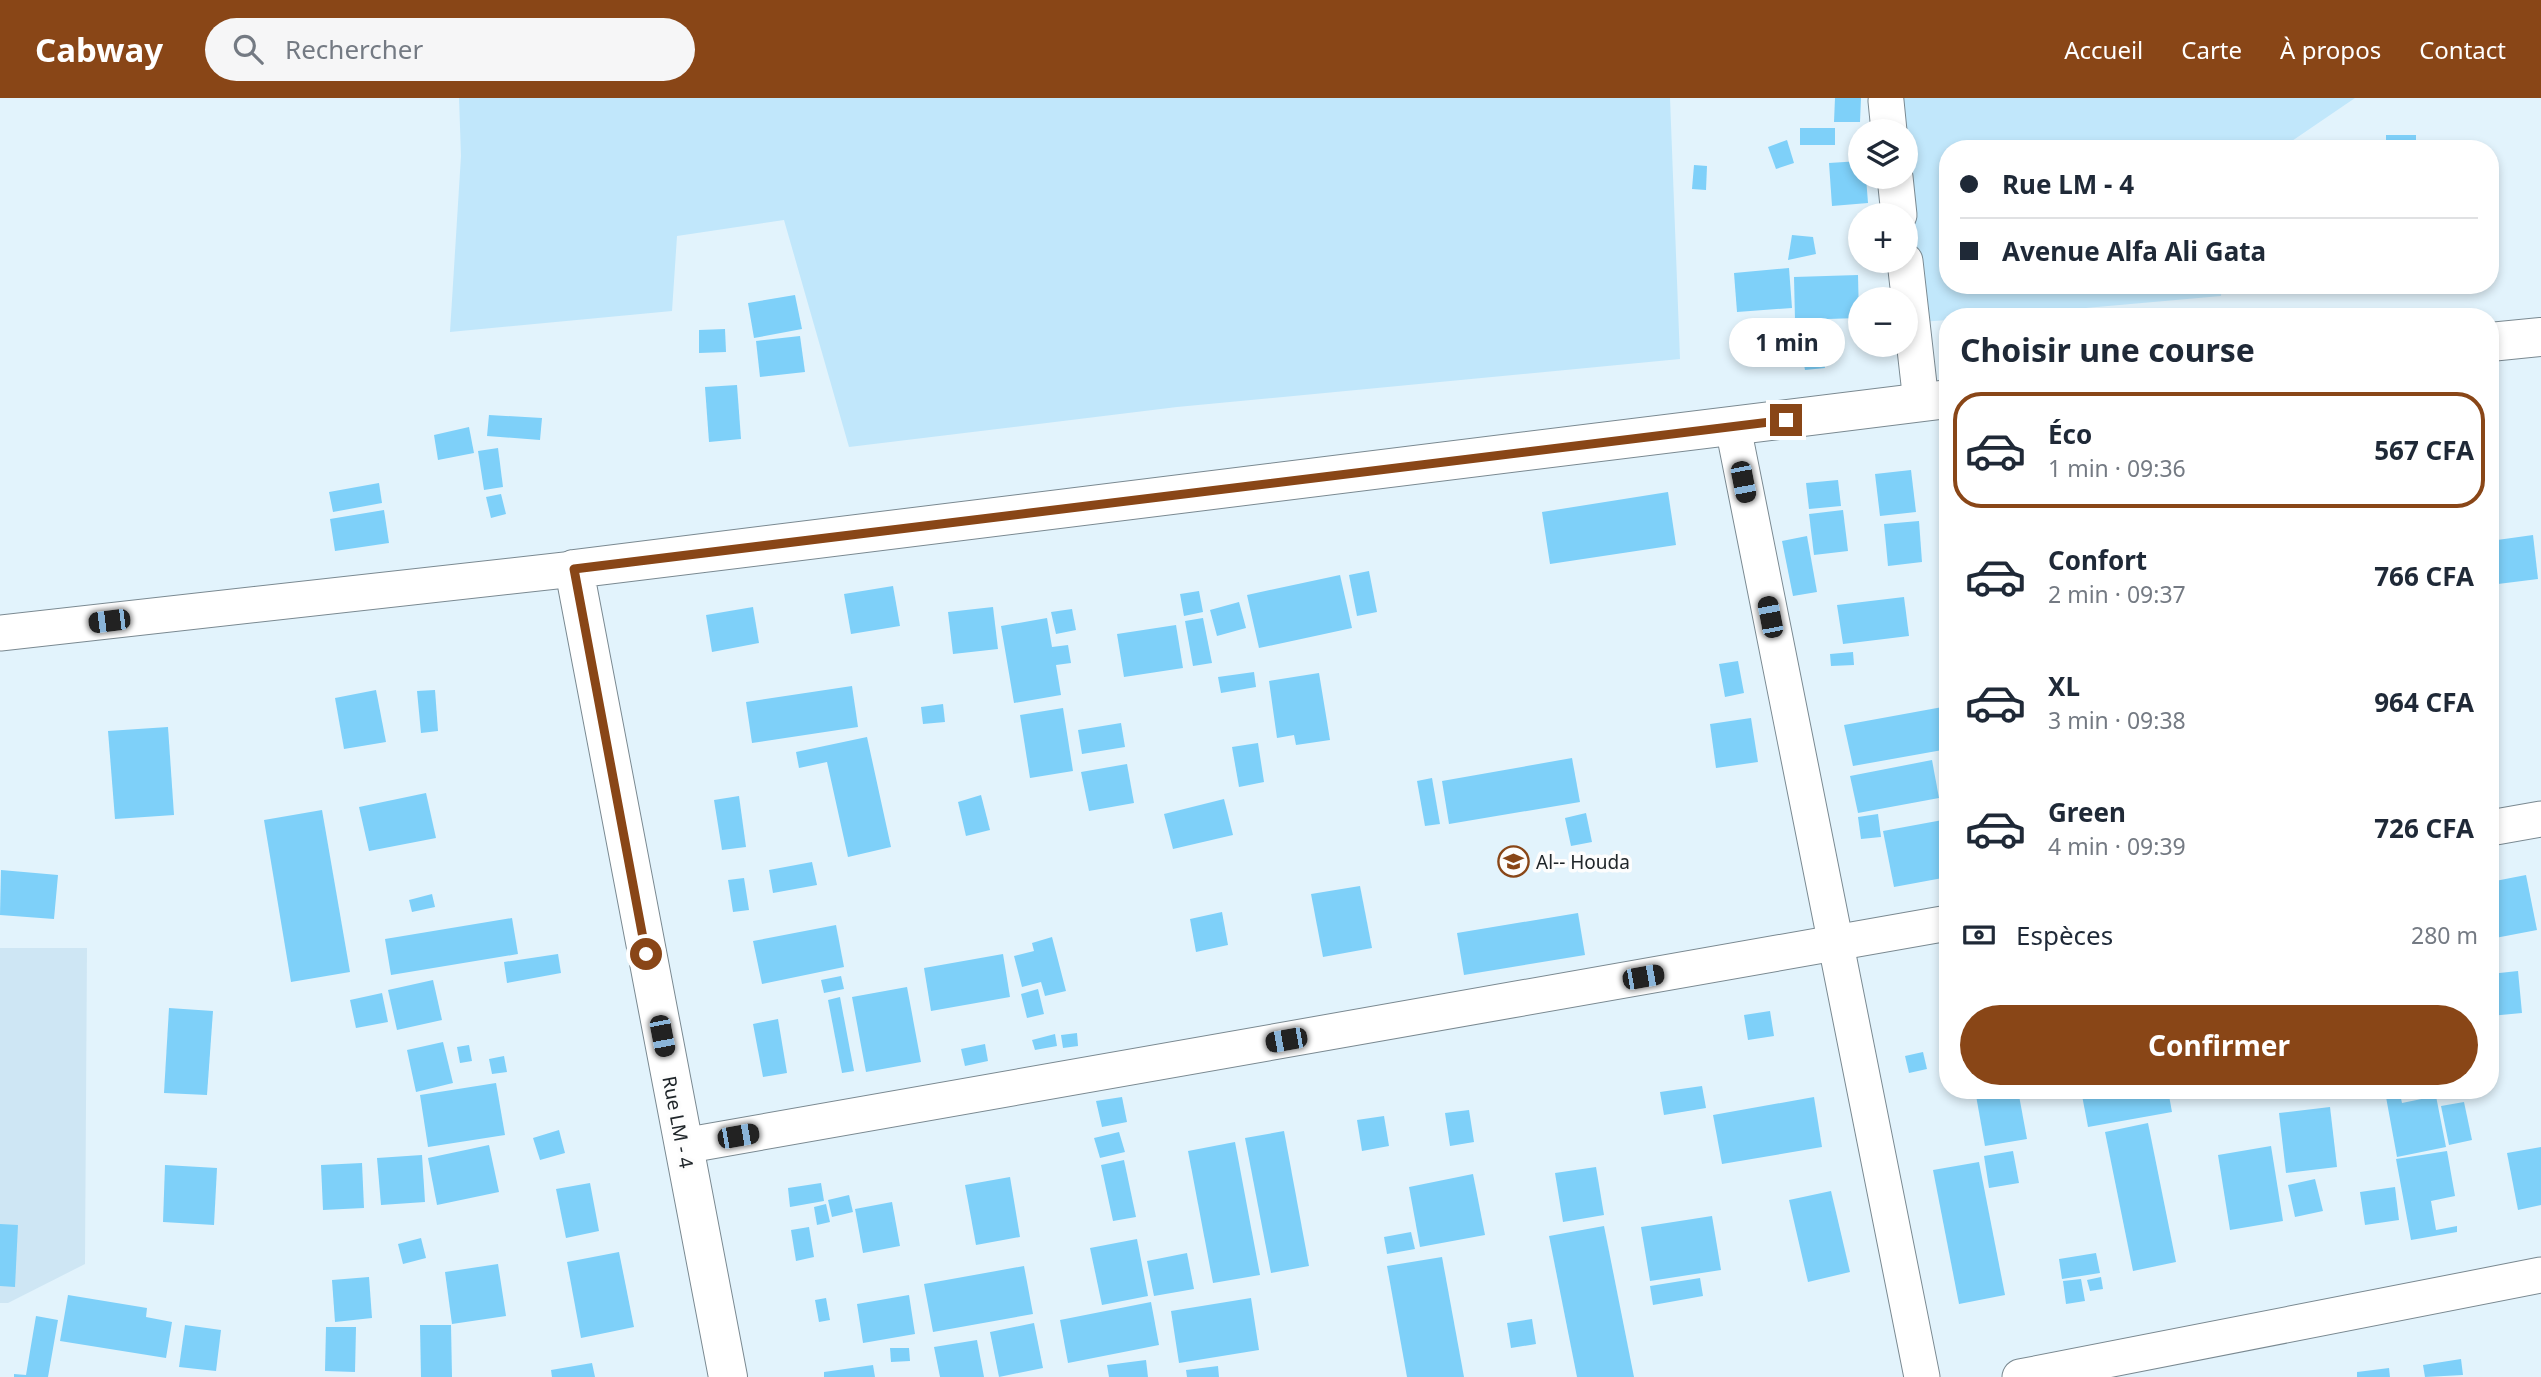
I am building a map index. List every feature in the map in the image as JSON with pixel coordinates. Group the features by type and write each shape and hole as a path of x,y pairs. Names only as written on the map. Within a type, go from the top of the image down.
{"street":[{"path":"0,633 574,569 1934,401 1907,273"},
{"path":"2499,341 2541,337"},
{"path":"1732,428 1922,1377"},
{"name":"Rue LM - 4","path":"574,569 728,1377"},
{"path":"2499,826 2541,819"},
{"path":"683,1146 1939,925"},
{"path":"2020,1377 2541,1275"}],"shaded area":[{"path":"459,98 1670,98 1680,359 1177,407 849,447 784,220 677,236 672,311 450,332 461,156"},
{"path":"1886,98 2355,98 2293,140 1939,140 1939,294 2221,296 2085,308 1939,308 1939,321 1920,322 1918,287 1915,287 1913,273 1918,273 1918,203 1906,203 1906,189 1918,189 1918,119 1899,119"},
{"path":"0,948 87,948 85,1264 8,1303 0,1303"}],"building":[{"path":"1835,98 1861,98 1860,119 1834,122"},
{"path":"1800,128 1835,128 1835,145 1800,145"},
{"path":"2386,135 2416,135 2416,140 2386,140"},
{"path":"1787,140 1794,163 1776,169 1768,147"},
{"path":"1848,162 1848,189 1867,189 1868,203 1832,206 1829,163"},
{"path":"1694,165 1707,166 1706,190 1692,189"},
{"path":"1792,235 1813,237 1816,254 1788,260"},
{"path":"1789,268 1792,308 1737,312 1734,273"},
{"path":"1858,275 1858,287 1848,287 1848,318 1795,320 1794,277"},
{"path":"795,295 802,329 754,338 748,303"},
{"path":"725,329 726,352 699,353 699,330"},
{"path":"800,336 805,372 760,377 756,341"},
{"path":"1822,351 1825,368 1805,370 1802,354"},
{"path":"737,385 741,439 709,442 705,387"},
{"path":"489,415 542,418 540,440 487,436"},
{"path":"469,427 474,453 438,460 434,435"},
{"path":"498,448 503,487 484,490 478,451"},
{"path":"1911,470 1916,512 1880,516 1875,474"},
{"path":"1838,480 1841,506 1809,509 1806,483"},
{"path":"379,483 382,503 333,512 329,492"},
{"path":"1668,492 1676,545 1550,564 1542,512"},
{"path":"501,494 506,514 491,518 486,497"},
{"path":"384,510 389,543 335,551 330,519"},
{"path":"1843,510 1848,551 1814,555 1809,514"},
{"path":"1919,521 1922,562 1888,566 1884,524"},
{"path":"2533,535 2538,579 2499,584 2499,540"},
{"path":"1807,536 1817,592 1793,596 1782,541"},
{"path":"1369,571 1377,612 1357,616 1349,575"},
{"path":"1340,575 1352,628 1259,648 1247,595"},
{"path":"893,586 900,626 851,634 844,594"},
{"path":"1199,591 1203,612 1184,616 1180,594"},
{"path":"1904,597 1909,636 1843,644 1837,605"},
{"path":"1239,602 1246,628 1217,636 1210,610"},
{"path":"753,607 759,643 712,652 706,615"},
{"path":"993,607 998,649 953,654 948,612"},
{"path":"1072,609 1076,630 1056,634 1051,612"},
{"path":"1047,618 1052,647 1068,645 1071,663 1056,665 1061,695 1014,703 1001,626"},
{"path":"1203,618 1212,663 1193,666 1185,621"},
{"path":"1176,625 1183,668 1124,677 1117,634"},
{"path":"1853,652 1854,665 1831,666 1830,654"},
{"path":"1738,661 1744,693 1725,697 1719,664"},
{"path":"1254,672 1256,687 1221,693 1218,677"},
{"path":"1319,673 1330,740 1296,745 1294,735 1277,738 1269,681"},
{"path":"852,686 858,727 752,743 746,702"},
{"path":"376,690 386,742 344,749 335,698"},
{"path":"435,690 438,731 421,733 417,691"},
{"path":"943,704 945,722 923,724 921,707"},
{"path":"1063,708 1073,771 1030,778 1020,715"},
{"path":"1939,708 1939,751 1853,766 1844,725"},
{"path":"1751,718 1758,762 1716,768 1710,724"},
{"path":"1121,723 1125,747 1082,754 1078,730"},
{"path":"168,727 174,815 115,819 108,731"},
{"path":"867,737 891,847 848,857 827,762 799,768 796,752"},
{"path":"1258,743 1264,782 1239,787 1232,747"},
{"path":"1572,758 1580,802 1449,824 1442,781"},
{"path":"1932,760 1939,798 1858,813 1850,776"},
{"path":"1127,764 1134,803 1089,811 1081,772"},
{"path":"1432,778 1440,824 1425,826 1417,781"},
{"path":"426,793 436,838 369,851 359,807"},
{"path":"981,795 990,830 966,836 958,802"},
{"path":"739,796 746,847 722,850 714,800"},
{"path":"1224,799 1233,835 1173,849 1164,814"},
{"path":"322,810 350,972 291,982 264,820"},
{"path":"1586,813 1592,842 1571,846 1565,818"},
{"path":"1878,814 1881,837 1861,839 1858,817"},
{"path":"1939,821 1939,879 1894,887 1883,831"},
{"path":"812,862 817,885 773,893 769,870"},
{"path":"1,870 58,875 54,919 0,915"},
{"path":"2526,875 2537,930 2499,937 2499,880"},
{"path":"744,878 749,910 733,912 728,880"},
{"path":"1360,886 1372,948 1323,957 1311,894"},
{"path":"432,894 435,907 412,912 409,900"},
{"path":"1222,912 1228,945 1196,952 1190,919"},
{"path":"1578,913 1585,955 1464,975 1457,933"},
{"path":"512,918 518,954 391,975 385,939"},
{"path":"836,925 844,967 762,984 753,941"},
{"path":"1052,937 1066,991 1045,996 1041,982 1022,987 1014,956 1034,951 1032,943"},
{"path":"558,954 561,973 507,983 504,962"},
{"path":"1003,954 1010,997 931,1011 924,968"},
{"path":"2518,971 2522,1013 2499,1015 2499,973"},
{"path":"841,976 844,989 824,993 821,980"},
{"path":"433,980 442,1020 397,1030 388,990"},
{"path":"907,987 921,1062 866,1072 852,997"},
{"path":"1038,989 1044,1014 1027,1018 1021,994"},
{"path":"382,993 388,1022 356,1028 350,1000"},
{"path":"840,997 854,1071 842,1073 828,1000"},
{"path":"169,1008 213,1011 207,1095 164,1093"},
{"path":"1770,1011 1774,1036 1748,1040 1744,1015"},
{"path":"778,1019 787,1073 763,1077 753,1024"},
{"path":"1077,1033 1078,1046 1063,1048 1061,1035"},
{"path":"1055,1034 1057,1046 1035,1050 1032,1040"},
{"path":"443,1042 453,1083 416,1092 407,1050"},
{"path":"985,1044 988,1061 965,1066 961,1049"},
{"path":"469,1045 472,1061 460,1063 457,1047"},
{"path":"1923,1052 1927,1069 1909,1073 1905,1056"},
{"path":"504,1056 507,1072 492,1074 489,1059"},
{"path":"496,1083 505,1135 428,1147 420,1095"},
{"path":"1702,1086 1706,1108 1664,1115 1660,1092"},
{"path":"1122,1097 1127,1122 1102,1127 1096,1101"},
{"path":"1814,1097 1822,1147 1722,1164 1713,1115"},
{"path":"1977,1099 2020,1099 2027,1139 1985,1146"},
{"path":"2083,1099 2170,1099 2172,1112 2088,1127"},
{"path":"2386,1099 2401,1099 2402,1103 2437,1099 2446,1147 2397,1157"},
{"path":"2464,1102 2472,1140 2449,1145 2441,1106"},
{"path":"2330,1107 2337,1167 2286,1173 2279,1113"},
{"path":"1469,1110 1474,1142 1450,1146 1445,1113"},
{"path":"1384,1116 1389,1146 1362,1151 1357,1120"},
{"path":"2148,1123 2176,1262 2133,1271 2105,1132"},
{"path":"559,1130 565,1153 540,1160 533,1138"},
{"path":"1284,1131 1309,1266 1271,1273 1245,1138"},
{"path":"1119,1132 1125,1152 1100,1158 1094,1138"},
{"path":"1235,1142 1260,1275 1213,1283 1188,1151"},
{"path":"489,1145 499,1192 437,1205 428,1158"},
{"path":"2271,1146 2283,1221 2230,1230 2218,1155"},
{"path":"2541,1147 2541,1205 2518,1210 2507,1153"},
{"path":"2013,1151 2019,1183 1989,1188 1984,1156"},
{"path":"2447,1151 2455,1196 2431,1201 2436,1230 2457,1226 2457,1232 2411,1240 2396,1159"},
{"path":"422,1155 425,1202 381,1205 377,1158"},
{"path":"1124,1160 1136,1217 1113,1221 1101,1165"},
{"path":"1979,1162 2005,1295 1959,1304 1933,1170"},
{"path":"362,1163 364,1208 323,1210 321,1165"},
{"path":"165,1165 217,1168 214,1225 163,1222"},
{"path":"1596,1167 1604,1215 1563,1222 1555,1173"},
{"path":"1473,1174 1485,1235 1420,1247 1409,1187"},
{"path":"1010,1177 1020,1237 976,1245 965,1185"},
{"path":"2315,1179 2323,1211 2295,1217 2288,1185"},
{"path":"590,1183 599,1231 566,1238 556,1189"},
{"path":"821,1183 824,1201 790,1207 788,1188"},
{"path":"2395,1187 2399,1220 2365,1225 2360,1192"},
{"path":"1831,1191 1850,1272 1808,1282 1789,1200"},
{"path":"849,1195 853,1212 832,1217 828,1200"},
{"path":"892,1202 900,1246 863,1253 855,1209"},
{"path":"826,1204 830,1222 817,1225 814,1207"},
{"path":"1712,1216 1721,1270 1650,1281 1641,1227"},
{"path":"0,1224 18,1225 15,1287 0,1286"},
{"path":"1604,1226 1634,1377 1577,1377 1549,1236"},
{"path":"809,1227 814,1257 796,1261 791,1230"},
{"path":"1411,1232 1415,1249 1387,1254 1384,1237"},
{"path":"421,1238 426,1258 403,1264 398,1244"},
{"path":"1137,1239 1148,1296 1102,1305 1090,1248"},
{"path":"619,1252 634,1327 581,1338 567,1262"},
{"path":"1187,1253 1194,1289 1154,1296 1147,1261"},
{"path":"2096,1253 2100,1273 2062,1279 2059,1259"},
{"path":"1442,1257 1464,1377 1407,1377 1387,1266"},
{"path":"498,1264 506,1316 452,1324 445,1272"},
{"path":"1024,1266 1033,1314 933,1332 924,1284"},
{"path":"369,1277 372,1318 335,1322 332,1280"},
{"path":"2101,1277 2103,1289 2090,1291 2087,1280"},
{"path":"1700,1278 1703,1296 1653,1305 1650,1286"},
{"path":"2081,1279 2085,1301 2066,1304 2063,1281"},
{"path":"68,1295 147,1308 146,1317 172,1322 166,1358 60,1341"},
{"path":"909,1295 915,1334 863,1343 857,1304"},
{"path":"826,1298 830,1320 819,1322 815,1300"},
{"path":"1251,1298 1259,1350 1179,1363 1171,1311"},
{"path":"1151,1302 1159,1345 1068,1363 1060,1320"},
{"path":"36,1316 58,1320 48,1377 14,1377 14,1374 26,1375"},
{"path":"1532,1319 1536,1344 1511,1348 1507,1323"},
{"path":"1034,1323 1043,1368 999,1377 990,1332"},
{"path":"185,1325 221,1330 216,1371 179,1367"},
{"path":"420,1325 451,1325 452,1377 421,1377"},
{"path":"326,1327 356,1327 355,1372 325,1371"},
{"path":"977,1340 984,1377 940,1377 934,1347"},
{"path":"890,1348 909,1348 910,1361 891,1362"},
{"path":"2461,1359 2463,1375 2425,1377 2423,1365"},
{"path":"1146,1360 1148,1377 1109,1377 1107,1365"},
{"path":"592,1363 595,1377 552,1377 551,1370"},
{"path":"873,1365 875,1377 824,1377 824,1372"},
{"path":"1218,1366 1219,1377 1187,1377 1186,1370"},
{"path":"2389,1368 2390,1377 2357,1377 2357,1372"}],"place":[{"name":"Al-- Houda","path":"1513,862"}],"route":[{"path":"646,954 574,569 1786,420"}]}
